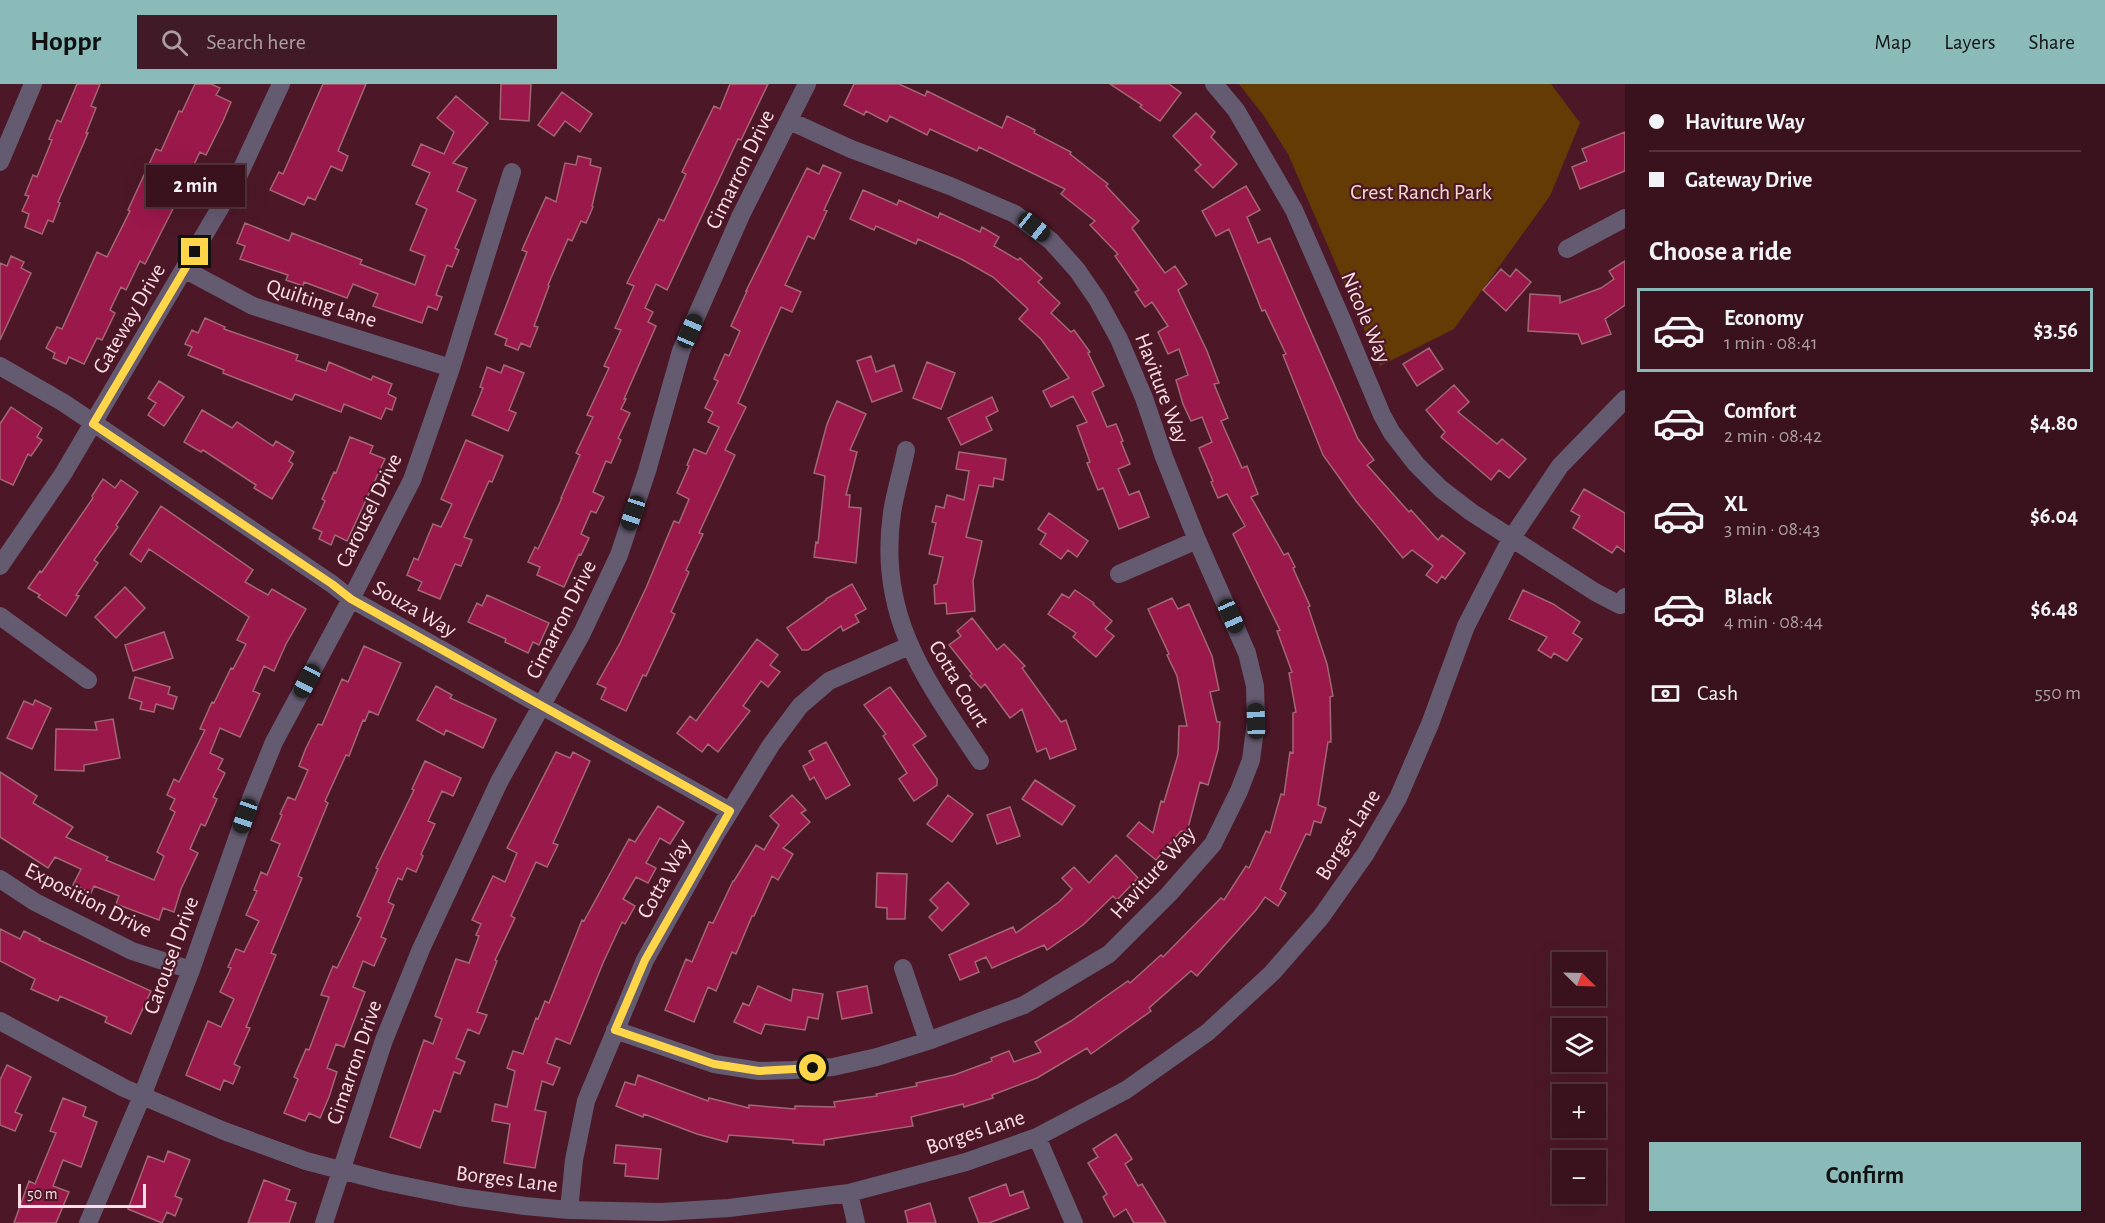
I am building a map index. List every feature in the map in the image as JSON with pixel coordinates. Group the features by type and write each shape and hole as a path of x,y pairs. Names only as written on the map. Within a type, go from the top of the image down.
{"street":[{"path":"0,162 5,135 33,84"},
{"name":"Gateway Drive","path":"0,566 63,474 236,181 281,84"},
{"name":"Cimarron Drive","path":"324,1223 384,1040 421,948 499,782 582,633 619,555 647,471 681,351 741,215 807,84"},
{"name":"Nicole Way","path":"1214,84 1236,110 1294,210 1382,415 1392,433 1416,464 1441,489 1511,539 1611,601 1620,605 1625,597"},
{"name":"Haviture Way","path":"615,1030 714,1064 759,1071 833,1067 877,1057 928,1041 1024,1005 1109,954 1169,894 1213,844 1239,791 1251,760 1256,721 1255,686 1247,653 1197,540 1164,457 1144,398 1119,339 1097,299 1077,270 1051,241 1015,214 951,186 851,149 790,121"},
{"name":"Carousel Drive","path":"88,1223 142,1096 191,970 252,796 274,742 412,480 451,368 512,172"},
{"path":"1567,249 1625,218"},
{"name":"Quilting Lane","path":"184,269 253,306 451,368"},
{"name":"Souza Way","path":"0,366 64,404 351,599 730,811"},
{"name":"Borges Lane","path":"0,1022 142,1096 224,1131 306,1161 460,1197 569,1210 661,1218 849,1193 966,1162 1037,1137 1126,1090 1208,1032 1272,973 1321,917 1366,853 1398,798 1430,724 1466,626 1511,539 1560,466 1625,399"},
{"name":"Cotta Court","path":"906,450 892,513 890,545 891,581 898,615 909,646 925,677 980,761"},
{"path":"1119,574 1197,540"},
{"path":"0,616 88,680"},
{"name":"Cotta Way","path":"569,1210 574,1160 586,1101 645,960 730,811 771,745 800,706 829,681 909,646"},
{"name":"Exposition Drive","path":"0,879 35,902 132,951 191,970"},
{"path":"903,968 928,1041"},
{"path":"1037,1137 1074,1223"},
{"path":"849,1193 856,1223"}],"green space":[{"name":"Crest Ranch Park","path":"1239,84 1551,84 1580,123 1550,196 1454,329 1380,366 1288,154 1264,116"}],"building":[{"path":"77,84 100,84 91,106 96,108 86,133 88,133 58,202 60,203 53,222 48,220 42,234 25,227 29,214 22,211 29,196 25,195 33,175 37,177 52,140 49,139 57,120 61,122"},
{"path":"195,84 211,84 220,88 216,95 231,102 206,155 200,152 189,175 193,177 185,193 182,191 145,264 140,261 126,290 121,287 110,310 115,313 102,340 97,338 84,364 69,357 66,364 53,358 55,353 46,348 57,327 62,329 97,252 107,257 130,211 128,210 156,149 161,151 179,111 182,112"},
{"path":"323,84 366,84 338,151 348,156 342,171 331,166 315,200 308,197 304,205 270,190 279,172 283,174"},
{"path":"501,84 531,84 529,121 500,119"},
{"path":"730,84 768,84 741,140 738,139 667,290 656,284 645,308 653,312 648,322 656,326 624,399 626,399 621,409 630,413 618,438 621,440 611,463 606,461 593,492 604,497 596,513 591,511 581,534 589,538 564,587 537,575 540,567 528,562 535,547 538,549 580,455 576,453 593,417 587,415 609,368 604,366 621,330 615,328 634,286 627,283 659,219 664,221 686,174 682,172 714,106 720,109"},
{"path":"854,84 899,84 925,96 927,91 1002,128 1007,116 1035,130 1034,133 1071,152 1070,154 1108,184 1106,186 1139,221 1132,228 1165,273 1175,266 1187,284 1178,290 1207,351 1219,383 1214,384 1228,418 1221,421 1242,468 1247,466 1258,494 1251,497 1284,555 1288,553 1295,567 1293,568 1310,606 1308,607 1327,664 1333,696 1330,697 1331,742 1328,742 1318,805 1326,808 1321,823 1314,821 1310,835 1306,834 1280,889 1286,893 1278,906 1265,897 1197,976 1191,971 1149,1008 1151,1011 1091,1054 1087,1048 1037,1078 992,1095 993,1098 964,1107 963,1104 911,1117 913,1126 824,1140 824,1145 729,1135 727,1142 697,1134 644,1114 643,1117 616,1106 625,1082 635,1085 638,1075 708,1101 709,1098 749,1108 749,1105 795,1109 795,1106 835,1107 834,1102 877,1096 876,1094 917,1086 916,1083 954,1075 992,1061 991,1058 1009,1051 1014,1062 1041,1052 1035,1042 1071,1021 1128,981 1130,983 1161,955 1163,957 1221,898 1224,900 1246,866 1249,868 1266,831 1270,833 1281,794 1284,795 1290,752 1293,753 1293,713 1296,712 1289,673 1292,672 1277,631 1280,630 1233,534 1245,526 1227,494 1218,498 1211,482 1213,481 1199,448 1212,442 1202,417 1191,421 1183,404 1176,380 1188,375 1179,349 1168,354 1158,332 1168,326 1152,302 1145,307 1135,292 1139,290 1115,256 1118,254 1090,225 1095,221 1061,194 1065,189 979,147 977,151 930,129 927,135 890,116 887,122 866,111 864,115 844,105"},
{"path":"1110,84 1169,84 1181,93 1160,121 1140,107 1142,105"},
{"path":"562,92 592,114 580,132 565,121 554,136 538,125"},
{"path":"456,96 488,123 453,163 467,168 457,191 476,200 455,248 459,250 452,267 447,265 436,295 442,297 437,310 428,306 422,323 373,306 378,294 353,284 347,298 304,282 303,286 286,280 288,275 240,259 245,246 237,243 245,223 289,241 292,233 362,260 360,264 415,285 425,256 410,250 427,209 416,204 430,173 412,165 421,144 444,154 454,132 437,118"},
{"path":"1196,113 1215,132 1211,137 1237,164 1213,188 1195,170 1201,165 1173,136"},
{"path":"1625,132 1625,171 1580,189 1572,167 1587,161 1582,149"},
{"path":"578,156 591,159 590,165 601,168 593,207 586,223 581,221 572,241 568,239 548,285 534,326 538,327 530,347 521,343 518,350 505,345 507,339 495,334 527,252 522,250 546,197 556,202 565,163 576,165"},
{"path":"823,165 841,173 814,239 808,236 785,285 801,292 792,312 781,307 738,403 746,407 725,450 735,455 699,533 703,534 686,570 689,572 671,612 675,614 646,676 643,675 626,711 601,699 606,688 597,684 620,643 646,588 674,521 679,523 689,499 677,493 694,449 706,454 719,427 708,422 713,412 705,408 718,381 714,379 725,354 729,356 740,331 731,326 746,291 807,168 819,174"},
{"path":"1246,186 1260,210 1247,217 1258,243 1270,238 1358,439 1374,460 1367,465 1409,512 1411,510 1438,540 1442,535 1465,553 1445,579 1442,576 1437,583 1426,575 1433,566 1412,550 1403,558 1356,501 1323,455 1283,355 1286,354 1265,310 1262,311 1229,229 1216,236 1202,211"},
{"path":"863,190 897,205 899,200 938,218 940,213 980,232 982,227 999,237 994,246 1018,260 1020,258 1042,278 1038,282 1060,303 1051,313 1071,332 1074,330 1090,352 1088,353 1104,386 1092,392 1107,427 1116,424 1130,464 1118,469 1129,495 1139,491 1149,517 1119,529 1103,488 1098,490 1087,463 1090,462 1077,426 1087,422 1073,396 1051,407 1043,391 1069,378 1041,339 1019,319 1028,309 993,277 963,260 918,239 916,244 876,226 874,230 850,219"},
{"path":"11,256 24,262 21,268 31,273 0,340 0,263 7,266"},
{"path":"1625,261 1625,305 1605,319 1611,334 1582,344 1578,334 1528,331 1530,294 1560,296 1560,303 1601,288 1614,279 1609,271"},
{"path":"1501,269 1510,277 1516,269 1531,282 1506,311 1483,290"},
{"path":"205,318 225,327 224,329 298,355 296,360 326,371 329,362 371,380 373,376 392,384 388,394 396,398 392,410 386,408 381,419 344,404 341,412 295,394 292,400 223,373 224,370 188,355 192,347 185,344 192,330 198,333"},
{"path":"1429,348 1443,369 1417,386 1403,364"},
{"path":"871,356 876,372 894,365 902,391 872,402 857,361"},
{"path":"927,362 955,373 941,409 913,398"},
{"path":"504,365 524,373 509,410 516,413 508,431 472,415 483,388 480,387 487,367 501,373"},
{"path":"159,381 184,397 164,426 148,415 156,403 148,398"},
{"path":"1454,385 1469,402 1458,412 1497,444 1502,439 1526,459 1509,478 1499,470 1491,480 1441,437 1445,432 1426,410"},
{"path":"992,397 998,411 986,417 992,430 961,445 948,418"},
{"path":"837,401 866,414 850,450 857,452 846,495 850,495 849,507 861,508 856,563 814,557 816,542 818,543 825,476 814,473 827,424"},
{"path":"11,407 42,428 37,437 42,440 31,456 28,454 13,485 0,479 0,424"},
{"path":"202,410 232,428 237,422 273,446 276,441 294,452 289,461 293,464 272,499 254,488 256,485 203,450 201,452 184,442"},
{"path":"350,437 373,446 370,453 385,459 347,541 335,535 331,545 319,539 322,532 313,528 325,501 322,499 334,472 336,473"},
{"path":"466,440 503,456 464,537 472,540 461,566 455,564 440,599 418,590 422,582 407,575 414,558 418,560 433,524 441,527 452,504 441,499"},
{"path":"959,452 1006,459 1003,480 994,478 993,487 979,485 966,537 982,541 973,581 975,611 947,614 946,603 935,604 934,585 937,584 943,557 929,554 936,523 932,522 936,506 944,508 947,495 964,500 969,471 956,469"},
{"path":"103,479 115,488 121,480 138,492 116,525 118,527 94,560 98,563 76,595 79,596 66,616 28,588 40,571 42,572 93,498 92,496"},
{"path":"1584,489 1625,513 1625,552 1617,546 1612,553 1573,528 1580,516 1571,511"},
{"path":"161,506 253,570 245,582 268,595 272,589 306,609 274,671 264,666 253,691 260,694 240,737 220,728 210,753 223,759 218,769 225,773 213,797 217,799 205,826 201,824 190,849 198,853 181,889 174,912 163,908 159,920 116,904 119,896 94,886 91,893 73,885 81,869 55,857 48,868 0,837 0,772 37,796 33,803 73,827 66,837 108,857 106,860 154,880 164,856 157,852 175,812 170,809 175,799 167,795 174,779 179,782 205,730 200,729 212,702 214,703 246,644 237,640 249,617 149,549 141,562 130,554"},
{"path":"1049,513 1088,541 1077,557 1068,550 1061,559 1040,544 1046,534 1038,529"},
{"path":"852,584 866,609 855,615 859,622 843,631 841,626 808,650 802,650 787,628 826,599"},
{"path":"125,587 145,608 116,638 95,617"},
{"path":"1075,590 1094,603 1112,621 1105,629 1114,636 1096,657 1073,637 1076,633 1048,614 1062,594 1069,598"},
{"path":"1523,590 1553,604 1580,622 1573,633 1582,639 1567,661 1554,653 1551,658 1538,650 1547,637 1509,619"},
{"path":"487,595 549,623 539,645 533,642 528,653 505,642 506,639 468,622 477,603 482,606"},
{"path":"1172,598 1178,609 1189,604 1212,656 1219,690 1210,692 1217,722 1220,722 1218,750 1208,785 1200,782 1187,832 1181,831 1156,860 1127,836 1139,822 1153,833 1161,801 1164,802 1178,755 1179,726 1187,726 1177,676 1148,609"},
{"path":"972,618 997,650 1004,644 1025,666 1022,668 1061,722 1066,720 1076,749 1050,759 1046,748 1037,752 1022,709 1010,718 985,684 981,688 970,676 972,674 949,645 961,636 957,631"},
{"path":"164,632 173,658 133,671 125,645"},
{"path":"757,639 778,655 770,665 780,672 768,687 761,681 743,706 750,711 718,752 708,744 702,752 677,733 690,716 696,721"},
{"path":"364,646 401,663 378,715 369,711 365,721 363,720 349,756 346,755 325,801 328,803 298,876 302,878 271,953 276,955 246,1027 250,1028 234,1064 240,1067 233,1084 224,1080 220,1090 186,1075 208,1021 221,1027 234,999 220,992 231,968 228,967 236,949 244,952 259,921 246,915 257,891 254,890 261,872 267,875 280,844 271,840 282,815 280,814 288,797 295,800 308,770 299,766 306,748 318,724 322,725 342,679 348,682"},
{"path":"135,677 170,687 168,694 177,697 173,709 156,704 154,712 140,709 142,702 129,698"},
{"path":"436,686 452,695 450,698 496,719 483,748 446,730 444,735 417,720"},
{"path":"890,687 926,736 913,745 937,779 937,785 914,801 899,779 907,773 883,736 886,734 864,705"},
{"path":"35,700 51,708 32,749 7,738 24,701 33,705"},
{"path":"113,719 120,758 84,765 84,771 55,770 56,729 97,730 95,722"},
{"path":"826,742 850,785 826,799 814,777 810,780 803,766 814,760 809,751"},
{"path":"556,752 570,758 573,752 590,761 553,843 558,845 547,867 536,862 511,916 515,918 495,960 497,961 477,1012 487,1015 479,1034 468,1029 456,1058 465,1062 460,1074 454,1072 440,1112 434,1110 420,1148 390,1137 424,1040 433,1044 442,1019 435,1016 456,959 469,963 481,924 472,920 493,876 505,882 517,853 507,848"},
{"path":"425,761 461,778 453,796 442,791 428,821 435,824 421,854 423,856 416,872 407,868 402,880 398,878 388,902 394,905 381,937 386,939 374,966 363,961 353,987 365,992 344,1047 336,1044 327,1068 337,1072 329,1097 320,1118 309,1113 305,1121 284,1113 298,1079 294,1077 306,1049 309,1050 329,997 321,995 333,966 337,968 361,918 357,916 378,869 376,868 414,790 412,789"},
{"path":"1035,780 1075,806 1062,825 1022,799"},
{"path":"792,795 806,810 801,813 810,822 783,848 793,854 778,880 772,876 736,954 732,952 716,991 708,987 694,1022 665,1010 686,959 692,962 709,922 713,923 733,881 756,845 764,850 779,825 770,816"},
{"path":"948,795 973,814 952,842 927,824"},
{"path":"658,806 684,822 670,844 660,838 646,863 656,868 648,883 636,877 623,899 635,906 625,924 622,922 570,1044 556,1038 547,1063 560,1068 553,1085 542,1081 535,1110 546,1112 535,1168 504,1163 510,1124 492,1121 495,1104 507,1107 515,1071 507,1068 513,1051 523,1054 536,1018 538,1019 545,1001 549,1003 582,920 584,921 629,839 635,842"},
{"path":"1010,807 1020,836 997,844 987,815"},
{"path":"1116,855 1138,878 1117,900 1113,896 1083,925 1047,950 1044,945 992,968 986,957 975,962 979,972 960,980 949,955 1013,927 1016,933 1059,902 1072,889 1062,878 1074,867 1089,883"},
{"path":"877,873 907,874 905,919 887,919 887,908 876,907"},
{"path":"948,882 969,904 942,931 929,917 938,908 930,900"},
{"path":"0,929 20,939 24,931 151,991 131,1034 105,1022 107,1017 60,996 58,1001 31,989 35,979 0,961"},
{"path":"758,986 791,1001 793,989 823,994 818,1019 808,1017 805,1030 765,1024 761,1034 734,1022 743,1003 749,1006"},
{"path":"867,986 872,1013 842,1019 837,992"},
{"path":"7,1065 31,1077 15,1112 22,1115 15,1131 0,1125 0,1080"},
{"path":"63,1098 86,1107 83,1116 97,1122 81,1167 63,1160 53,1186 69,1192 56,1223 14,1223 29,1181 35,1184 56,1133 50,1131"},
{"path":"1116,1134 1132,1159 1125,1164 1138,1186 1142,1184 1166,1223 1134,1223 1126,1209 1114,1217 1103,1197 1107,1194 1088,1163 1098,1157 1093,1149"},
{"path":"616,1145 661,1149 658,1179 625,1176 626,1164 614,1163"},
{"path":"168,1151 190,1160 175,1196 182,1199 175,1216 167,1212 162,1223 128,1209 148,1156 164,1162"},
{"path":"264,1180 290,1190 286,1200 296,1203 289,1223 248,1223"},
{"path":"1006,1184 1010,1196 1023,1191 1029,1208 989,1223 979,1223 969,1198"},
{"path":"930,1203 936,1223 908,1223 905,1211"}],"route":[{"path":"195,252 93,424 385,620 730,811 645,960 615,1030 714,1064 759,1071 813,1068"}]}
